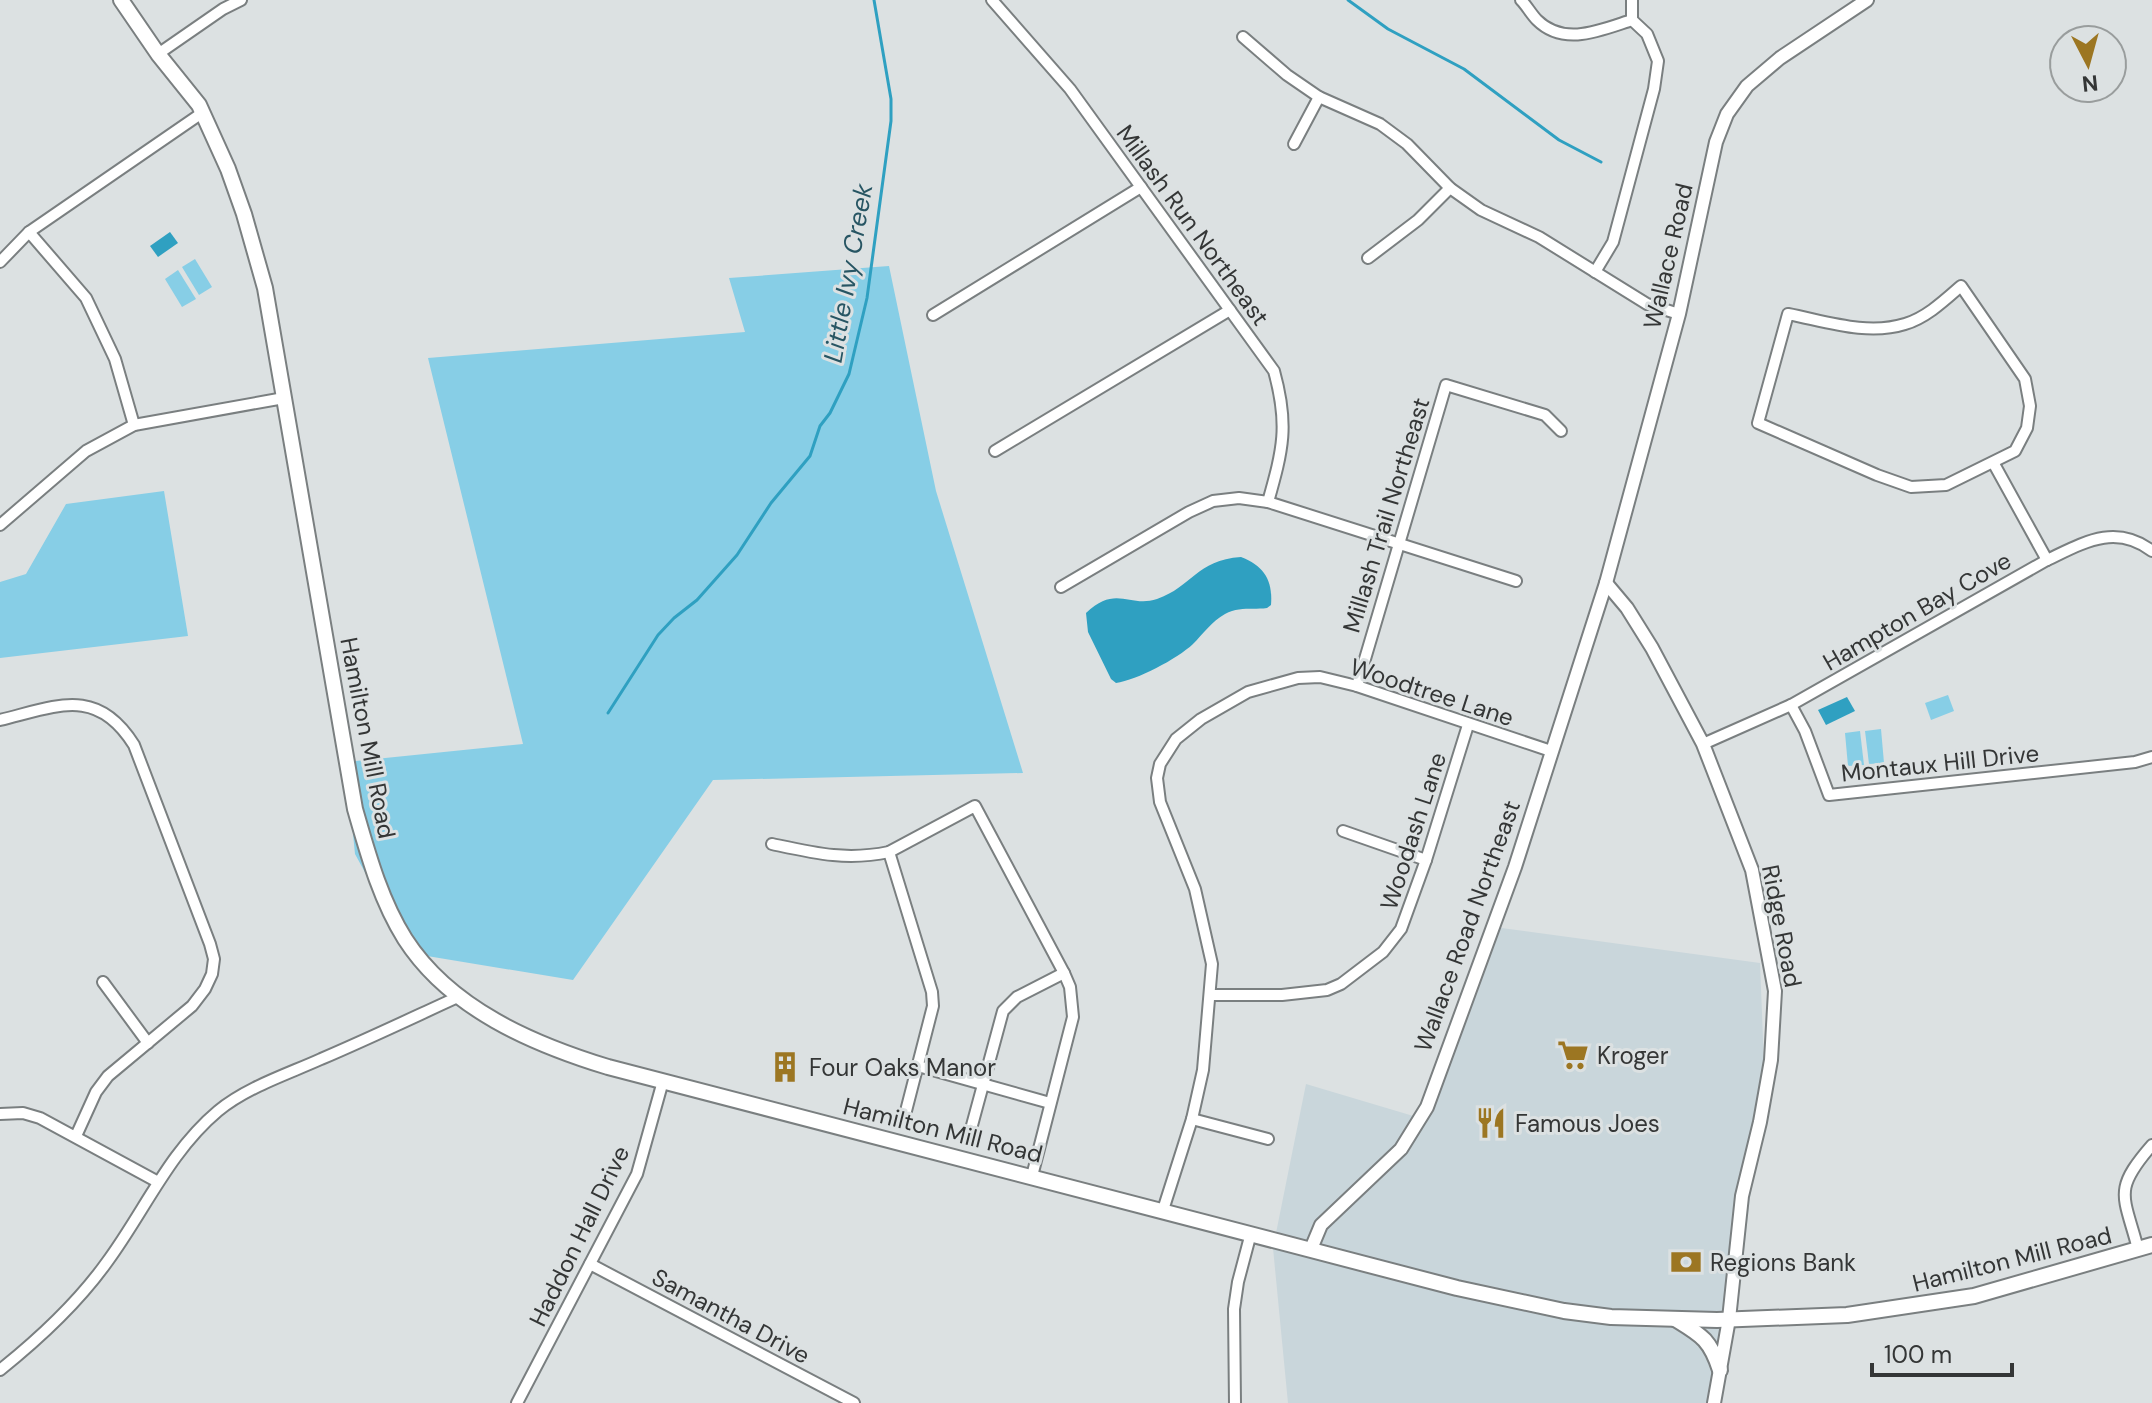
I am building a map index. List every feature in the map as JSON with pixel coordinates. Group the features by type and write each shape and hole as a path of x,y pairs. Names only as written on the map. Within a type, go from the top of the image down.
{"main road":[{"name":"Hamilton Mill Road","path":"121,0 202,113 228,169 249,229 265,288 355,809 370,861 389,910 407,941 430,969 460,996 508,1029 556,1051 663,1081 1457,1288 1611,1317 1729,1319 1847,1315 1961,1298 2145,1247"},
{"path":"1674,1319 1705,1338 1720,1370"}],"street":[{"path":"158,54 241,0"},
{"name":"Millash Run Northeast","path":"992,0 1070,89 1274,371 1283,401 1285,428 1268,502"},
{"path":"1521,0 1538,21 1554,33 1572,36 1632,20"},
{"path":"1595,272 1613,242 1654,89 1658,61 1647,34 1632,20 1632,0"},
{"name":"Wallace Road","path":"1606,583 1679,314 1716,142 1727,114 1747,86 1780,58 1867,0"},
{"path":"1243,37 1287,75 1319,97 1380,124 1407,144 1450,188 1481,210 1539,237 1647,304 1679,314"},
{"path":"1294,144 1319,97"},
{"path":"0,262 29,232 202,113"},
{"path":"933,315 1141,187"},
{"path":"1368,258 1418,220 1450,188"},
{"path":"29,232 86,298 115,359 134,425"},
{"path":"1961,286 2025,379 2028,392 2027,428 2015,451 1994,464 1946,485 1911,487 1758,423 1788,314 1867,329 1905,324 1936,308 1961,286"},
{"path":"995,451 1230,310"},
{"name":"Millash Trail Northeast","path":"1357,686 1446,385 1545,415 1561,431"},
{"path":"0,525 86,451 134,425 284,398"},
{"path":"1994,464 2047,560"},
{"path":"1061,587 1189,512 1213,501 1239,498 1268,502 1516,581"},
{"name":"Hampton Bay Cove","path":"1703,744 1791,705 2047,560 2107,535 2140,542 2152,551"},
{"name":"Ridge Road","path":"1606,583 1627,608 1652,648 1703,744 1752,870 1775,991 1771,1060 1742,1196 1729,1319 1714,1403"},
{"name":"Wallace Road Northeast","path":"1311,1249 1321,1225 1401,1149 1427,1107 1515,867 1606,583"},
{"name":"Woodtree Lane","path":"1163,1210 1177,1158 1192,1119 1203,1070 1212,964 1203,913 1160,802 1157,778 1160,764 1176,739 1201,719 1248,692 1298,678 1320,677 1357,686 1551,751"},
{"path":"0,720 63,705 82,706 111,716 122,727 134,745 198,909 214,959 212,974 199,997 175,1022 108,1076 96,1092 76,1136"},
{"name":"Montaux Hill Drive","path":"1791,705 1805,731 1829,795 2152,757"},
{"name":"Woodash Lane","path":"1211,995 1310,992 1341,984 1383,952 1401,929 1468,725"},
{"path":"772,844 842,857 889,852 975,806 1070,987 1073,1017 1032,1176"},
{"path":"1343,831 1426,860"},
{"path":"889,852 932,992 930,1022 906,1111"},
{"path":"971,1129 1003,1011 1009,1004 1064,973"},
{"path":"103,982 148,1043"},
{"path":"0,1370 74,1304 108,1261 158,1182 187,1144 219,1110 263,1085 460,996"},
{"path":"918,1066 1050,1103"},
{"name":"Haddon Hall Drive","path":"517,1403 637,1174 663,1081"},
{"path":"0,1114 23,1113 76,1136 158,1182"},
{"path":"1192,1119 1268,1139"},
{"path":"2145,1247 2124,1196 2124,1185 2133,1167 2152,1145"},
{"path":"1235,1403 1234,1309 1251,1233"},
{"name":"Samantha Drive","path":"590,1264 854,1403"}],"shaded area":[{"path":"170,232 178,243 158,257 150,246"},
{"path":"195,259 212,287 199,295 182,267"},
{"path":"889,266 936,491 1023,773 713,780 573,980 409,953 355,854 346,762 523,744 428,358 745,332 729,278"},
{"path":"178,270 196,299 182,307 165,279"},
{"path":"164,491 188,636 0,658 0,582 26,574 66,504"},
{"path":"1241,557 1256,565 1265,575 1271,605 1225,614 1186,650 1167,662 1125,681 1116,683 1111,679 1088,632 1086,613 1097,604 1114,598 1138,601 1157,599 1179,588 1214,563"},
{"path":"1948,695 1954,711 1931,720 1925,703"},
{"path":"1847,697 1855,711 1826,725 1818,710"},
{"path":"1881,729 1884,763 1869,764 1865,731"},
{"path":"1860,731 1864,765 1848,766 1845,733"},
{"path":"1494,927 1760,963 1764,1064 1756,1102 1761,1101 1739,1295 1721,1403 1288,1403 1273,1248 1306,1084 1420,1118"}],"waterway":[{"name":"Little Ivy Creek","path":"608,713 658,635 697,600 737,555 771,503 810,456 820,426 830,413 849,374 867,298 891,121 891,99 874,0"},
{"path":"1348,0 1388,29 1464,69 1559,140 1601,162"}],"place":[{"name":"Kroger","path":"1573,1055"},
{"name":"Four Oaks Manor","path":"785,1067"},
{"name":"Famous Joes","path":"1491,1123"},
{"name":"Regions Bank","path":"1686,1262"}]}
